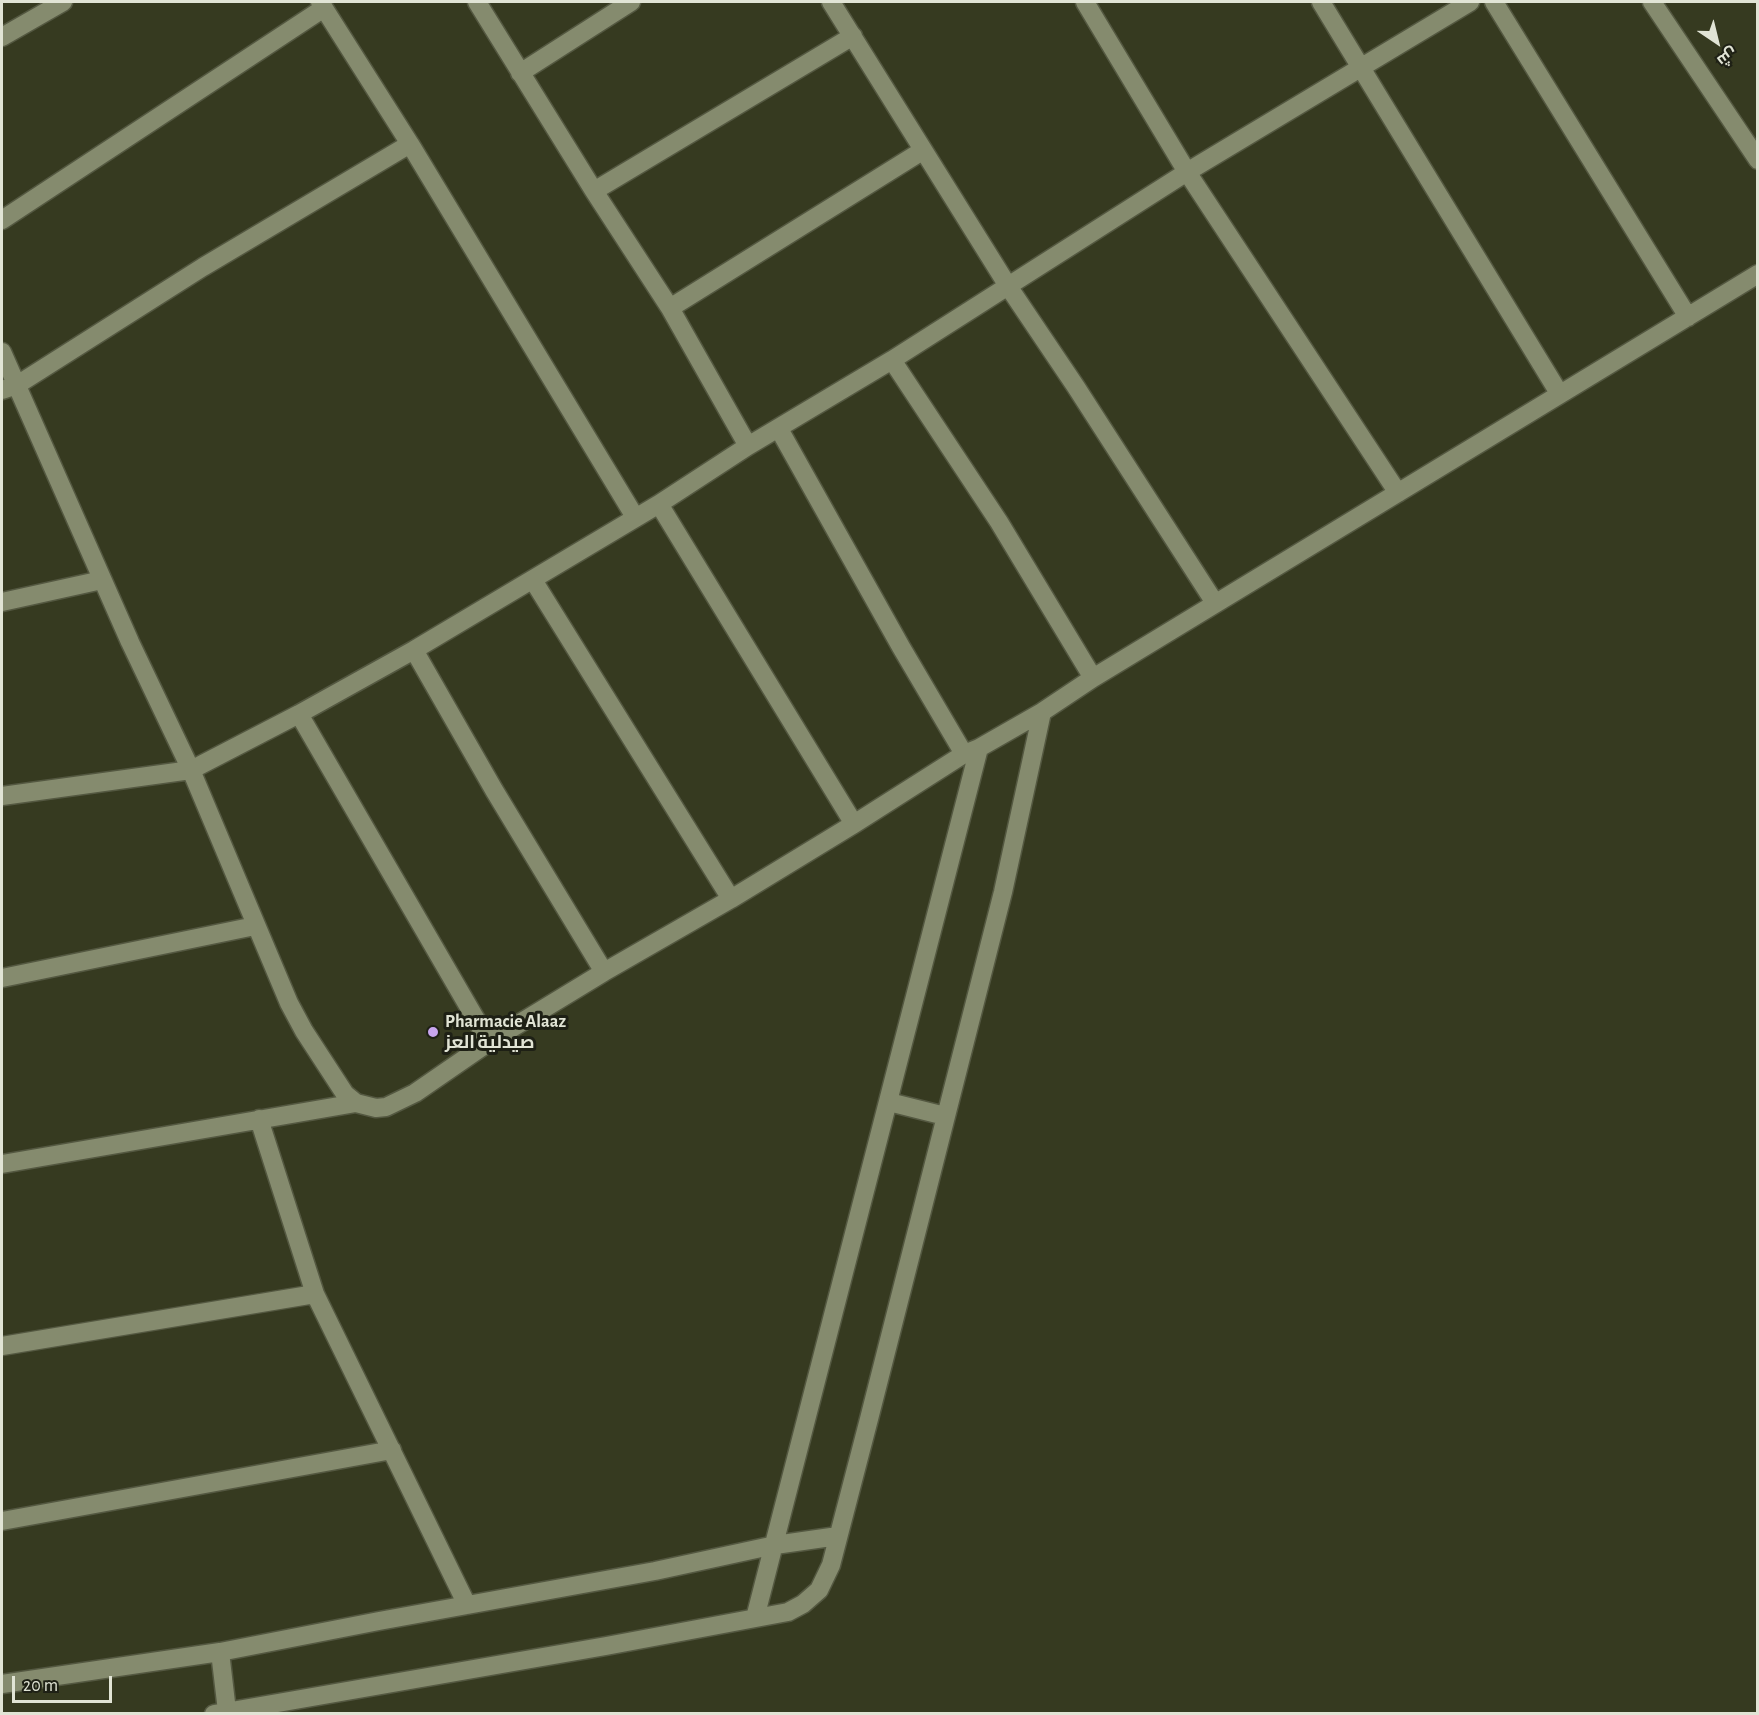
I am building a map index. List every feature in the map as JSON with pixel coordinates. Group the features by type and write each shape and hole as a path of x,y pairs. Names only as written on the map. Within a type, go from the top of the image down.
{"street":[{"path":"2,37 63,2"},
{"path":"477,2 594,191 670,308 748,446"},
{"path":"520,73 631,2"},
{"path":"831,2 1008,286 1077,387 1215,603"},
{"path":"1085,2 1187,171 1398,493"},
{"path":"1321,2 1559,393"},
{"path":"2,796 191,770 299,714 414,650 659,504 748,446 892,360 1187,171 1470,2"},
{"path":"1494,2 1688,317"},
{"path":"1652,2 1758,160"},
{"path":"2,220 322,5 410,144 635,517"},
{"path":"594,191 853,36"},
{"path":"9,387 203,267 410,144"},
{"path":"670,308 922,151"},
{"path":"2,352 9,387 191,770 255,926 304,1031 345,1094 366,1107 376,1108 398,1102 416,1093 489,1042 603,972 731,899 972,751 1042,712 1215,603 1758,274"},
{"path":"892,360 999,522 1093,678"},
{"path":"755,1618 889,1102 972,751 901,648 779,429"},
{"path":"659,504 757,661 854,824"},
{"path":"2,602 102,580"},
{"path":"533,580 731,899"},
{"path":"414,650 494,790 603,972"},
{"path":"220,1652 221,1712 788,1612 813,1597 831,1565 1003,892 1042,712"},
{"path":"299,714 489,1042"},
{"path":"2,978 255,926"},
{"path":"2,1164 356,1102"},
{"path":"889,1102 945,1116"},
{"path":"259,1119 315,1294 466,1605"},
{"path":"2,1346 315,1294"},
{"path":"2,1521 392,1450"},
{"path":"2,1684 220,1652 655,1571 775,1545 838,1536"}],"place":[{"name":"Pharmacie Alaaz صيدلية العز","path":"433,1032"}]}
